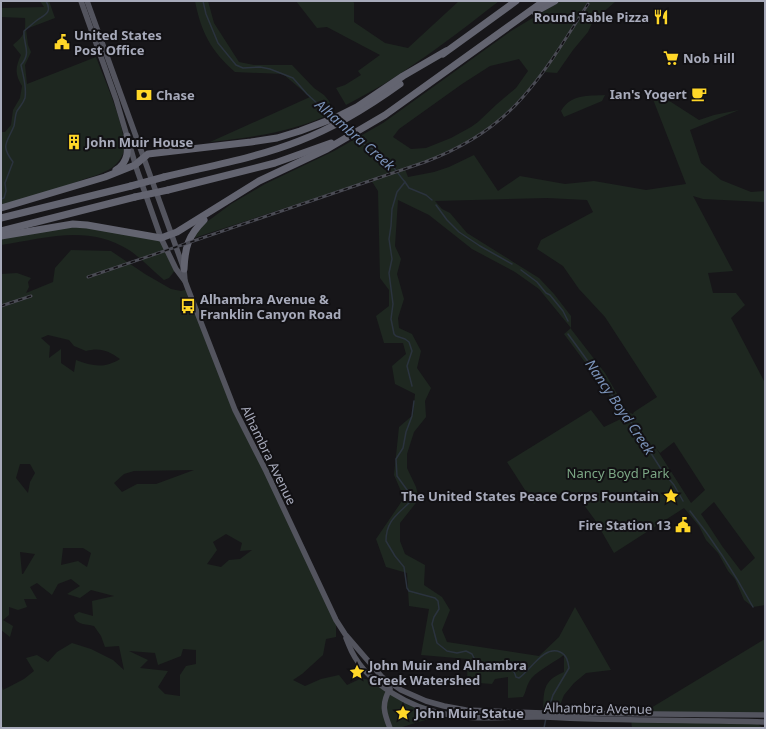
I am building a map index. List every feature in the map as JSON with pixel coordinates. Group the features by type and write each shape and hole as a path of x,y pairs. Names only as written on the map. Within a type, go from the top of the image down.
{"highway":[{"path":"1,218 271,151 300,141 362,107 446,51 516,1"},
{"path":"1,231 285,160 336,142 401,104 544,1"},
{"path":"515,22 555,1"},
{"path":"1,208 105,177 135,165 148,154 272,139 329,124"},
{"path":"105,177 121,167 127,158 127,136"},
{"path":"1,236 73,224 87,225 161,238 177,232 266,178 322,152 336,142"},
{"path":"184,269 189,238 194,229 215,209"}],"main road":[{"name":"Alhambra Avenue","path":"81,1 116,99 135,165 161,238 176,268 185,281 235,410 266,471 336,620 345,634 382,677 401,690 426,701 466,710 557,716 765,722"},
{"name":"Alhambra Avenue","path":"87,1 184,269 185,281"},
{"name":"Alhambra Avenue","path":"345,634 352,653 364,670 389,691 418,706 445,714 486,718 543,715"},
{"path":"390,728 384,712 384,703 386,695 393,684"},
{"name":"Alhambra Avenue","path":"557,716 765,715"}],"green space":[{"path":"40,1 49,1 55,18 26,29 28,45 31,52 25,65 27,84 96,57 119,117 124,141 124,150 117,164 105,172 60,188 1,206 1,132 5,132 11,125 13,110 20,98 22,86 18,78 17,71 21,55 13,45 24,33 25,18 1,17 1,8 44,7"},
{"path":"195,1 208,1 214,23 239,62 254,65 292,65 314,88 324,95 329,101 334,112 319,119 274,133 210,142 310,97 283,74 235,72 219,56 208,40 200,22"},
{"path":"296,1 353,1 354,22 385,43 408,48 459,1 499,1 414,65 346,105 336,88 345,85 361,75 358,71 380,55 327,27 317,28"},
{"name":"Nancy Boyd Park","path":"561,1 615,2 593,21 588,32 557,73 543,72 514,106 492,126 480,135 454,150 405,169 408,177 434,172 449,167 474,155 498,191 520,176 565,184 594,181 646,190 686,184 649,89 658,96 671,102 699,120 714,115 739,110 690,130 701,163 721,180 751,192 765,191 765,202 703,199 693,196 733,271 708,273 713,293 736,293 745,305 731,318 765,383 765,605 753,607 744,600 735,579 728,571 718,553 706,540 699,526 684,508 614,553 595,520 581,501 571,502 563,492 548,501 537,501 534,504 507,462 591,410 604,427 627,416 624,416 608,394 604,385 593,373 564,334 571,328 539,289 515,272 472,249 429,215 398,200 395,246 401,259 397,274 404,299 398,318 399,328 412,334 421,351 417,368 431,388 425,401 426,417 414,432 407,454 407,468 416,487 419,499 400,523 400,541 405,554 425,565 424,585 442,597 450,610 442,630 447,642 539,656 559,637 575,607 611,670 586,673 574,683 564,695 557,713 543,713 544,693 548,683 557,675 564,672 564,655 532,678 523,697 508,698 508,677 495,679 492,684 479,683 467,679 468,659 421,655 429,609 409,606 407,573 386,567 376,539 404,498 394,475 399,427 413,415 415,394 395,384 392,366 406,354 403,343 384,343 376,316 389,306 389,290 380,278 378,191 371,180 194,238 204,224 231,204 265,184 334,151 383,123 511,31","holes":["519,59 528,71 516,88 478,122 451,138 426,148 411,149 393,137 399,129 490,66","547,198 587,200 593,212 541,240 537,249 563,266 579,289 605,317 657,397 633,414 630,413 624,406 605,373 571,329 571,316 539,278 467,233 450,213 442,209 435,201","674,442 705,490 691,503 656,448 660,453","714,502 755,558 741,571 701,514"]},
{"path":"605,95 602,101 564,117 561,111 570,101 580,97"},
{"path":"73,224 161,238 176,269 169,278 164,280 129,250 114,242 98,237 66,235 1,245 1,236"},
{"path":"71,250 111,251 145,274 171,289 181,291 188,289 235,410 336,620 336,637 326,639 323,655 293,680 305,686 321,679 339,675 347,685 362,678 378,683 389,691 445,714 399,728 1,728 1,683 3,690 24,679 34,671 26,658 37,655 48,662 57,652 72,643 91,649 113,660 124,670 119,646 105,647 101,636 94,626 76,621 74,615 79,612 93,616 92,601 114,596 91,590 80,598 67,594 80,586 71,579 58,584 52,595 37,583 30,587 37,599 24,599 27,607 18,610 9,607 9,615 3,620 13,626 10,637 1,630 1,274 17,273 31,278 28,282 29,287 26,293 53,282 55,268","holes":["48,335 69,340 74,346 86,351 96,349 104,350 120,359 109,364 98,366 76,360 74,372 61,363 61,349 49,358 50,346 41,338","20,464 30,464 35,473 30,482 28,493 16,478","194,470 156,484 137,484 122,492 114,483 124,474 134,471","226,534 242,543 240,551 252,550 240,559 229,560 221,567 207,564 217,550 213,542","63,548 83,548 91,553 87,567 78,561 61,565","20,552 35,554 23,574","183,649 196,650 196,664 186,666 180,675 180,696 165,694 158,687 168,671 140,668 148,660 129,651 155,653 158,665 181,656"]},
{"path":"765,639 765,715 641,714"},
{"path":"631,720 755,722 763,728 632,728"}],"waterway":[{"path":"1,199 4,198 6,191 5,183 13,162 7,152 6,144 14,126 17,111 25,98 25,85 21,65 27,52 24,31 47,13 49,8 46,1"},
{"name":"Alhambra Creek","path":"203,1 206,14 218,43 236,65 243,68 260,67 270,69 293,78 307,94 332,117"},
{"name":"Alhambra Creek","path":"342,123 350,132"},
{"name":"Alhambra Creek","path":"354,136 363,144 384,156 405,182 397,192 392,209 389,239 392,259 389,273 393,304 391,319 394,334 409,342 412,351 407,366 412,386"},
{"name":"Nancy Boyd Creek","path":"405,182 409,188 426,195 432,200"},
{"name":"Nancy Boyd Creek","path":"436,205 447,220 459,232 512,264"},
{"name":"Nancy Boyd Creek","path":"521,270 537,282 546,293 550,295 563,311 568,321"},
{"name":"Nancy Boyd Creek","path":"568,334 595,371 607,384 610,392 663,472 674,485 683,501"},
{"name":"Alhambra Creek","path":"414,401 412,416 406,432 403,448 396,459 397,476 410,494 410,502 390,523 386,534 386,541 404,567 407,588 409,591 435,598 438,601 439,609 432,624 437,643 447,651 457,653 466,651 472,654 474,658 474,666 477,669 505,665 513,671 516,677 519,678 548,652 560,652 564,655 567,659 569,668 553,695 548,711"},
{"name":"Nancy Boyd Creek","path":"690,511 724,558 753,607"},
{"name":"Alhambra Creek","path":"544,728 546,718"}],"railway":[{"path":"88,277 425,162 478,136 502,118 523,97 549,64 588,4"},
{"path":"1,306 31,296"}],"place":[{"name":"Round Table Pizza","path":"661,17"},
{"name":"United States Post Office","path":"62,42"},
{"name":"Nob Hill","path":"671,58"},
{"name":"Ian's Yogert","path":"699,94"},
{"name":"Chase","path":"144,95"},
{"name":"John Muir House","path":"74,142"},
{"name":"Alhambra Avenue & Franklin Canyon Road","path":"188,306"},
{"name":"The United States Peace Corps Fountain","path":"671,496"},
{"name":"Fire Station 13","path":"683,525"},
{"name":"John Muir and Alhambra Creek Watershed","path":"357,672"},
{"name":"John Muir Statue","path":"403,713"}]}
